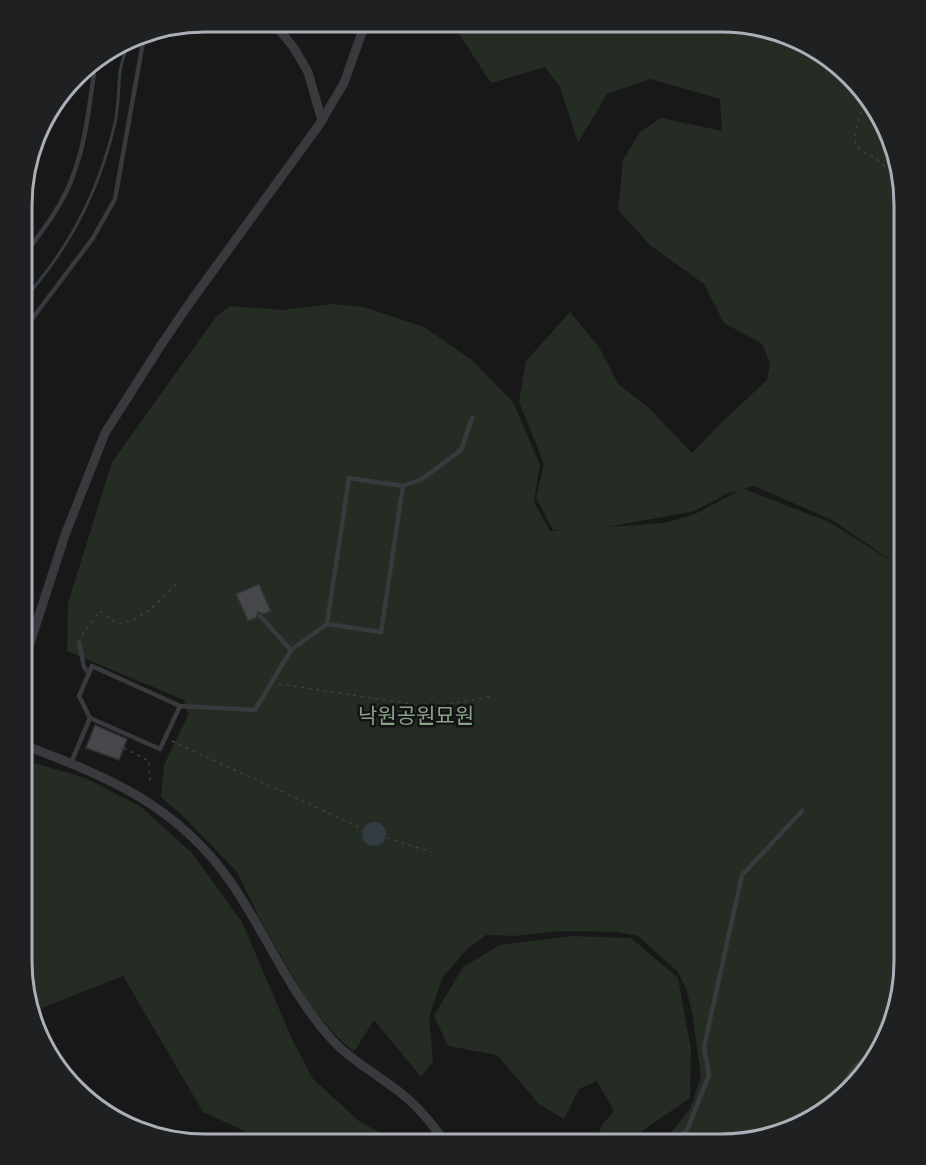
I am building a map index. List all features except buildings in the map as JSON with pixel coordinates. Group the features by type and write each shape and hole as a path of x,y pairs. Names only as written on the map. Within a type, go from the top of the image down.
{"street":[{"path":"280,31 294,48 308,72 322,121"},
{"path":"31,640 65,536 105,433 167,336 322,121 344,83 362,31"},
{"path":"31,748 71,763 127,789 154,804 180,824 230,880 297,997 328,1036 343,1052 410,1100 438,1133"}],"lane":[{"path":"31,320 93,238 115,199 143,43"},
{"path":"31,246 50,222 75,172 86,130 94,74"},
{"path":"327,624 349,478 403,486 422,479 461,450 472,418"},
{"path":"180,706 160,749 90,718 79,696 92,666 180,706 255,711 291,650 327,624 381,632 403,486"},
{"path":"260,616 291,650"},
{"path":"79,642 84,667 89,674"},
{"path":"71,763 90,718"},
{"path":"683,1133 687,1130 709,1075 704,1047 742,875 802,811"},
{"path":"843,1083 862,1061"}],"path":[{"path":"863,105 855,133 856,145 861,151 874,157 877,162 891,168"},
{"path":"79,642 83,631 100,611 117,623 132,622 163,599 179,581"},
{"path":"272,682 432,707 494,696"},
{"path":"165,738 361,828"},
{"path":"124,748 149,761 150,786"},
{"path":"387,838 431,852"}],"green space":[{"name":"낙원공원묘원","path":"467,31 554,31 563,33 569,31 722,31 767,37 788,45 818,61 844,82 859,99 871,118 889,159 894,204 894,563 832,520 754,486 744,489 829,522 894,563 894,972 891,995 877,1037 859,1066 844,1083 827,1098 798,1116 756,1130 733,1133 669,1133 690,1109 701,1077 692,1012 686,988 677,971 638,936 617,932 561,931 514,936 486,935 466,950 443,977 429,1017 433,1061 421,1077 374,1020 354,1052 335,1035 309,1005 259,917 237,872 183,816 161,797 164,765 188,715 184,700 67,651 68,603 112,462 216,317 230,306 282,310 332,304 364,307 424,327 472,360 513,402 540,465 534,502 550,531 563,530 553,530 536,498 544,464 519,402 526,361 570,312 599,347 618,384 648,407 692,453 767,380 770,363 762,344 724,323 704,284 651,246 618,210 623,160 640,132 661,118 722,131 720,99 650,79 607,94 578,143 560,87 545,67 491,83 459,34","holes":["739,491 695,514 664,523 607,527 695,511 728,493"]},
{"path":"31,762 85,778 140,806 192,853 242,922 292,1039 313,1079 359,1121 380,1133 249,1133 203,1112 123,976 42,1008 39,1012 31,961"},
{"path":"571,936 631,938 678,978 691,1049 690,1098 639,1133 599,1133 602,1125 614,1111 597,1081 579,1089 564,1119 539,1104 497,1055 448,1046 434,1016 463,967 500,945"}],"shaded area":[{"path":"374,822 383,825 386,834 383,843 374,846 365,843 362,834 365,825"}],"waterway":[{"path":"31,291 68,241 90,198 114,127 120,71 126,50"}]}
